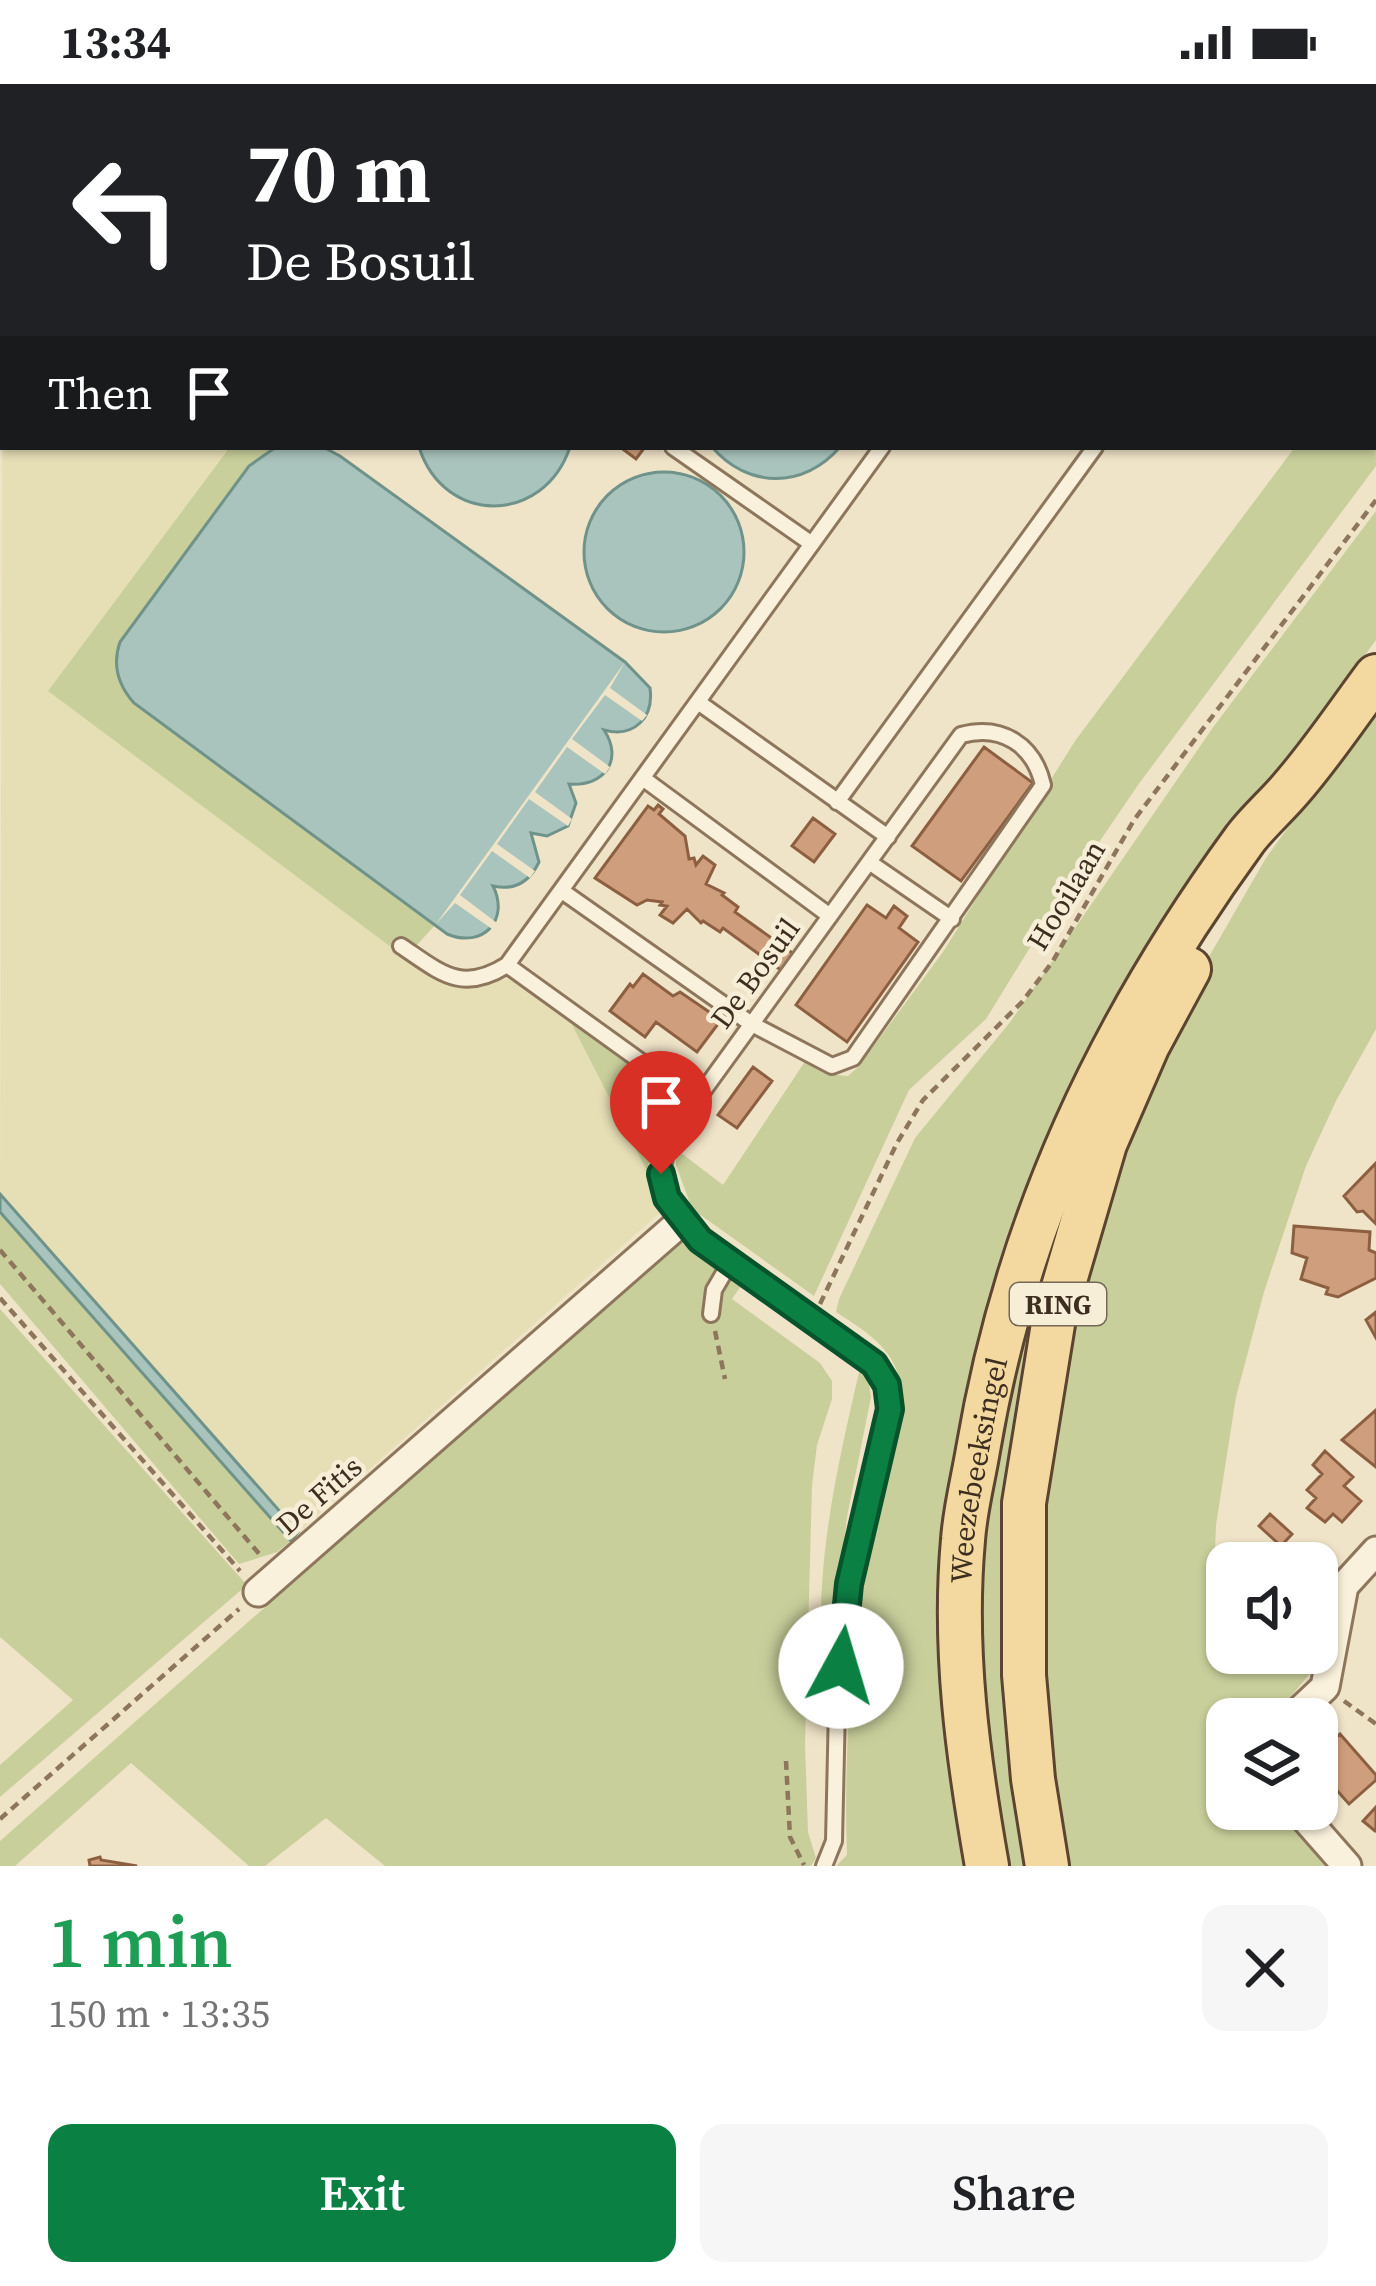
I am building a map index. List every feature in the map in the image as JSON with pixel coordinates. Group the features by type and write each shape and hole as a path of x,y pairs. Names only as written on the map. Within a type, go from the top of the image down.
{"main road":[{"name":"Weezebeeksingel","path":"987,1866 968,1753 961,1658 962,1540 989,1385 1012,1294 1049,1182 1118,1035 1248,835 1290,791 1376,676"},
{"name":"Weezebeeksingel","path":"1047,1866 1024,1675 1024,1503 1054,1318 1105,1144 1148,1045 1290,791"}],"street":[{"name":"De Fitis","path":"268,1583 682,1221"},
{"path":"1313,1698 1324,1687 1344,1586 1376,1551"},
{"path":"1315,1830 1347,1866"}],"lane":[{"path":"677,450 812,544"},
{"path":"401,946 452,980 489,976 507,965 880,450"},
{"path":"837,802 1094,450"},
{"path":"698,702 888,837"},
{"name":"De Bosuil","path":"562,891 750,1023 832,1066 854,1058 1043,785 1037,760 1014,740 986,729 962,735 750,1023 697,1102 672,1133 661,1174 667,1198 682,1221"},
{"path":"644,779 830,916"},
{"path":"869,862 952,919"},
{"path":"507,965 697,1102"},
{"path":"682,1221 731,1262 874,1364 887,1385 890,1409 849,1584 837,1707 834,1841 824,1866"},
{"path":"711,1314 714,1290 731,1262"}],"path":[{"name":"Hooilaan","path":"813,1320 897,1143 923,1100 1022,1002 1053,961 1134,820 1376,500"},
{"path":"0,1250 268,1583"},
{"path":"0,1298 268,1583"},
{"path":"711,1314 725,1379"},
{"path":"0,1819 268,1583"},
{"path":"1324,1687 1376,1724"},
{"path":"786,1761 790,1837 805,1866"}],"shaded area":[{"path":"2,450 228,450 48,691 431,977 449,985 510,979 569,1019 648,1173 662,1211 298,1532 0,1194"}],"green space":[{"path":"228,450 272,450 249,466 120,642 120,683 134,703 436,924 408,955 411,962 48,691"},
{"path":"1293,450 1376,450 1376,466 1138,785 986,1019 909,1090 814,1296 692,1209 676,1165 676,1149 723,1185 808,1057 837,1075 848,1076 859,1066 943,952 1075,741"},
{"path":"1376,511 1376,640 1125,983 1056,1115 1036,1170 987,1336 972,1866 836,1866 847,1855 848,1736 858,1622 901,1392 888,1354 836,1312 839,1299 915,1138 1011,1021 1214,726"},
{"path":"1376,704 1376,1029 1306,1166 1264,1292 1236,1397 1215,1542 1206,1542 1206,1674 1310,1674 1290,1698 1206,1698 1206,1830 1304,1830 1334,1866 1062,1866 1034,1592 1068,1306 1166,1031 1266,858"},
{"path":"569,1019 666,1088 666,1110 648,1173"},
{"path":"1087,1136 1042,1308 1035,1866 1002,1866 974,1619 1004,1369"},
{"path":"0,1212 291,1541 277,1552 239,1564 0,1284"},
{"path":"680,1241 743,1283 732,1299 820,1363 832,1381 812,1486 805,1744 808,1832 816,1858 811,1866 385,1866 326,1818 265,1866 249,1866 131,1763 15,1866 0,1866 0,1841"},
{"path":"0,1309 247,1585 0,1797 0,1765 73,1700 0,1637"},
{"path":"860,1368 868,1377 871,1397 847,1517 828,1681 824,1681 824,1562"}],"water":[{"path":"272,450 329,450 340,456 625,662 650,688 649,708 640,723 624,731 604,730 612,752 607,769 592,781 569,784 576,803 568,826 547,836 531,833 539,862 531,874 515,886 493,886 498,910 482,934 460,938 447,934 134,703 120,682 120,642 249,466"},
{"path":"420,450 568,450 557,473 539,491 494,506 449,491 432,473"},
{"path":"715,450 837,450 810,471 793,477 759,477 726,461"},
{"path":"664,472 695,478 721,495 738,521 744,552 738,583 721,609 695,626 664,632 633,626 607,609 590,583 584,552 590,521 607,495 633,478"},
{"path":"0,1194 298,1532 291,1541 0,1212"}],"pier":[{"path":"625,662 610,688 647,715 642,721 605,695 572,739 610,767 605,774 567,747 535,792 572,819 568,826 529,799 497,844 535,871 530,878 492,851 460,895 497,923 492,929 455,903 436,924"}],"building":[{"path":"984,747 1033,783 961,881 912,846"},
{"path":"658,805 663,809 659,814 685,836 689,859 694,858 696,865 703,856 715,865 706,884 724,893 738,907 735,912 794,954 782,971 723,928 720,932 701,923 687,909 673,923 660,915 667,906 662,902 647,900 637,905 595,878 648,806 654,810"},
{"path":"813,818 835,834 814,862 792,846"},
{"path":"867,905 886,918 894,906 907,916 899,928 918,942 847,1042 796,1005"},
{"path":"643,974 673,996 680,992 721,1020 697,1052 656,1022 645,1037 610,1011"},
{"path":"753,1067 772,1081 737,1128 718,1115"},
{"path":"631,1103 652,1118 645,1127 624,1113"},
{"path":"1376,1163 1376,1224 1344,1196"},
{"path":"1294,1226 1370,1232 1376,1278 1338,1297 1326,1294 1328,1288 1301,1279 1307,1258 1292,1253"},
{"path":"1376,1312 1376,1338 1366,1320"},
{"path":"1376,1410 1376,1467 1342,1440"},
{"path":"1325,1451 1353,1477 1344,1486 1361,1501 1342,1522 1333,1514 1325,1522 1307,1508 1316,1498 1307,1490 1322,1474 1313,1465"},
{"path":"1270,1514 1292,1534 1285,1542 1277,1542 1259,1526"},
{"path":"1338,1736 1376,1775 1349,1804 1338,1792"},
{"path":"1376,1807 1376,1830 1375,1831 1363,1821"},
{"path":"100,1857 137,1866 90,1866 89,1860"}],"route":[{"path":"661,1174 667,1198 700,1240 874,1364 887,1385 890,1409 849,1584 841,1666"}]}
